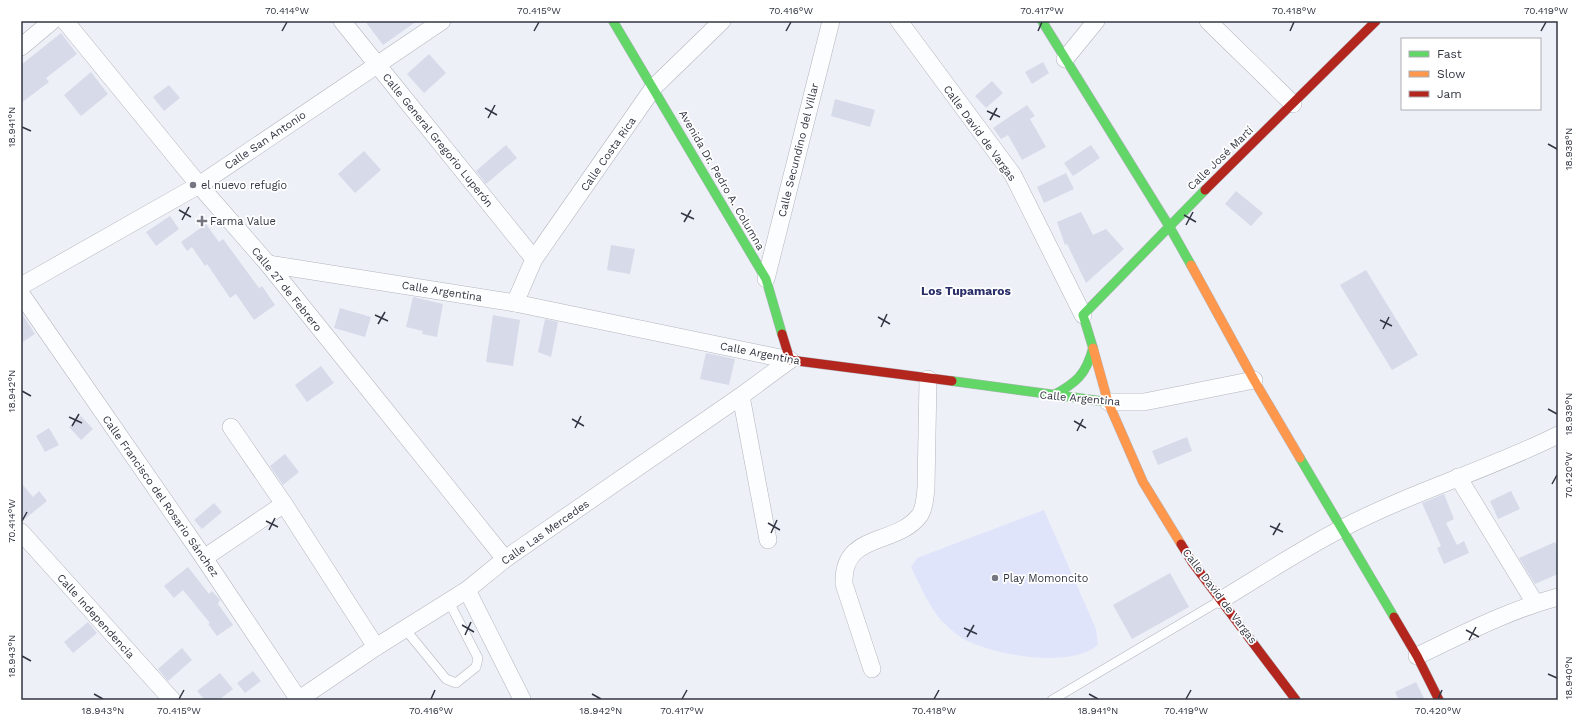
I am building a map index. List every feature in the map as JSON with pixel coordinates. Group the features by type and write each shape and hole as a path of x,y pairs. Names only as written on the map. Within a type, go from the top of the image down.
{"street":[{"path":"21,47 52,21"},
{"name":"Calle 27 de Febrero","path":"65,21 199,185 268,264 505,560"},
{"name":"Calle General Gregorio Luperón","path":"342,21 534,259"},
{"name":"Calle San Antonio","path":"21,286 199,185 442,21"},
{"name":"Avenida Dr. Pedro A. Columna","path":"613,21 654,87 766,279 790,360"},
{"name":"Calle Costa Rica","path":"515,303 534,259 654,87 722,21"},
{"name":"Calle Secundino del Villar","path":"766,279 831,21"},
{"name":"Calle David de Vargas","path":"899,21 1013,175 1083,315 1108,402 1143,482 1192,562 1296,700"},
{"path":"1042,21 1168,226 1254,380 1417,656 1440,700"},
{"path":"1065,59 1096,21"},
{"path":"1208,21 1293,104"},
{"name":"Calle José Martí","path":"1083,315 1168,226 1376,21"},
{"name":"Calle Argentina","path":"268,264 515,303 790,360 1052,396 1108,402 1144,402 1254,380"},
{"name":"Calle Francisco del Rosario Sánchez","path":"21,294 204,558 298,700"},
{"path":"1052,396 1075,383 1089,367 1093,348"},
{"name":"Calle Las Mercedes","path":"298,700 376,647 468,590 505,560 741,396 790,360"},
{"path":"872,669 844,584 844,574 847,562 860,547 911,523 920,514 925,503 928,379"},
{"path":"741,396 768,540"},
{"path":"231,427 284,504 376,647"},
{"path":"1221,600 1342,529 1458,476 1532,448 1558,435"},
{"path":"1458,476 1535,603"},
{"path":"204,558 284,504"},
{"name":"Calle Independencia","path":"21,532 172,700"},
{"path":"468,590 522,699"},
{"path":"1417,656 1496,618 1535,603 1558,597"}],"lane":[{"path":"1052,700 1221,600"},
{"path":"405,629 446,679 456,683 476,667 478,658 449,602"}],"shaded area":[{"name":"Play Momoncito","path":"1044,510 1096,629 1098,645 1086,652 1071,656 1036,658 985,648 961,638 940,619 926,597 911,567 917,558"}],"building":[{"path":"365,21 417,21 383,45"},
{"path":"61,33 77,54 46,78 49,82 21,103 21,65"},
{"path":"429,54 446,73 424,93 407,74"},
{"path":"1043,62 1049,73 1032,84 1025,72"},
{"path":"91,72 108,94 81,116 64,95"},
{"path":"992,81 1003,93 986,108 975,96"},
{"path":"169,85 180,98 164,111 153,97"},
{"path":"835,99 875,110 870,127 831,116"},
{"path":"1027,105 1035,116 1030,119 1046,147 1022,160 1008,135 1001,139 993,128"},
{"path":"506,145 517,158 486,184 476,171"},
{"path":"1091,145 1100,158 1073,176 1064,163"},
{"path":"364,151 381,170 355,193 338,174"},
{"path":"1066,173 1074,189 1044,203 1037,187"},
{"path":"1236,191 1263,213 1251,226 1225,204"},
{"path":"1081,212 1093,235 1106,229 1124,249 1086,283 1067,244 1065,245 1057,222"},
{"path":"170,216 179,229 156,246 146,232"},
{"path":"206,224 219,242 223,239 259,288 262,286 275,305 254,320 236,294 230,298 207,264 205,266 192,247 187,251 181,242"},
{"path":"611,245 635,249 630,274 607,270"},
{"path":"1366,270 1418,355 1392,370 1340,285"},
{"path":"413,297 443,304 437,337 422,334 423,331 406,327"},
{"path":"340,308 371,317 365,337 334,328"},
{"path":"21,312 35,334 21,343"},
{"path":"493,315 520,320 513,366 486,362"},
{"path":"545,319 558,322 551,357 538,352"},
{"path":"706,353 735,359 729,385 700,379"},
{"path":"321,366 334,383 307,402 295,385"},
{"path":"81,416 93,429 81,440 69,427"},
{"path":"49,428 59,445 45,452 36,436"},
{"path":"1187,437 1192,451 1158,465 1152,451"},
{"path":"285,454 299,472 283,485 270,466"},
{"path":"21,483 33,497 39,491 47,501 21,522"},
{"path":"1511,491 1520,509 1498,519 1490,501"},
{"path":"1444,494 1454,519 1446,523 1457,545 1464,541 1469,553 1444,564 1437,548 1441,546 1422,503"},
{"path":"214,503 222,512 202,529 194,520"},
{"path":"1555,542 1558,549 1558,574 1535,584 1519,558"},
{"path":"188,567 209,594 212,591 220,600 218,604 233,625 217,636 208,624 210,623 183,590 174,598 164,586"},
{"path":"1170,573 1189,607 1132,639 1113,605"},
{"path":"88,622 97,633 73,653 64,642"},
{"path":"182,648 192,660 168,681 158,669"},
{"path":"253,671 261,681 245,693 237,683"},
{"path":"220,673 233,689 219,700 205,700 197,691"},
{"path":"1416,682 1425,700 1399,700 1395,692"}],"traffic: fast":[{"path":"613,21 766,279 782,334"},
{"path":"1042,21 1169,226 1191,265"},
{"path":"1093,348 1083,315 1205,190"},
{"path":"1052,396 1068,387 1079,377 1087,365 1093,348"},
{"path":"952,381 1108,402"},
{"path":"1300,458 1394,617"}],"traffic: slow":[{"path":"1191,265 1254,380 1300,458"},
{"path":"1093,348 1108,402 1143,482 1181,544"}],"traffic: jam":[{"path":"1205,190 1376,21"},
{"path":"782,334 790,360 952,381"},
{"path":"1181,544 1192,562 1296,700"},
{"path":"1394,617 1417,656 1439,700"}],"place":[{"name":"el nuevo refugio","path":"193,185"},
{"name":"Farma Value","path":"202,221"},
{"name":"Play Momoncito","path":"995,578"}],"district":[{"name":"Los Tupamaros","path":"966,291"}]}
